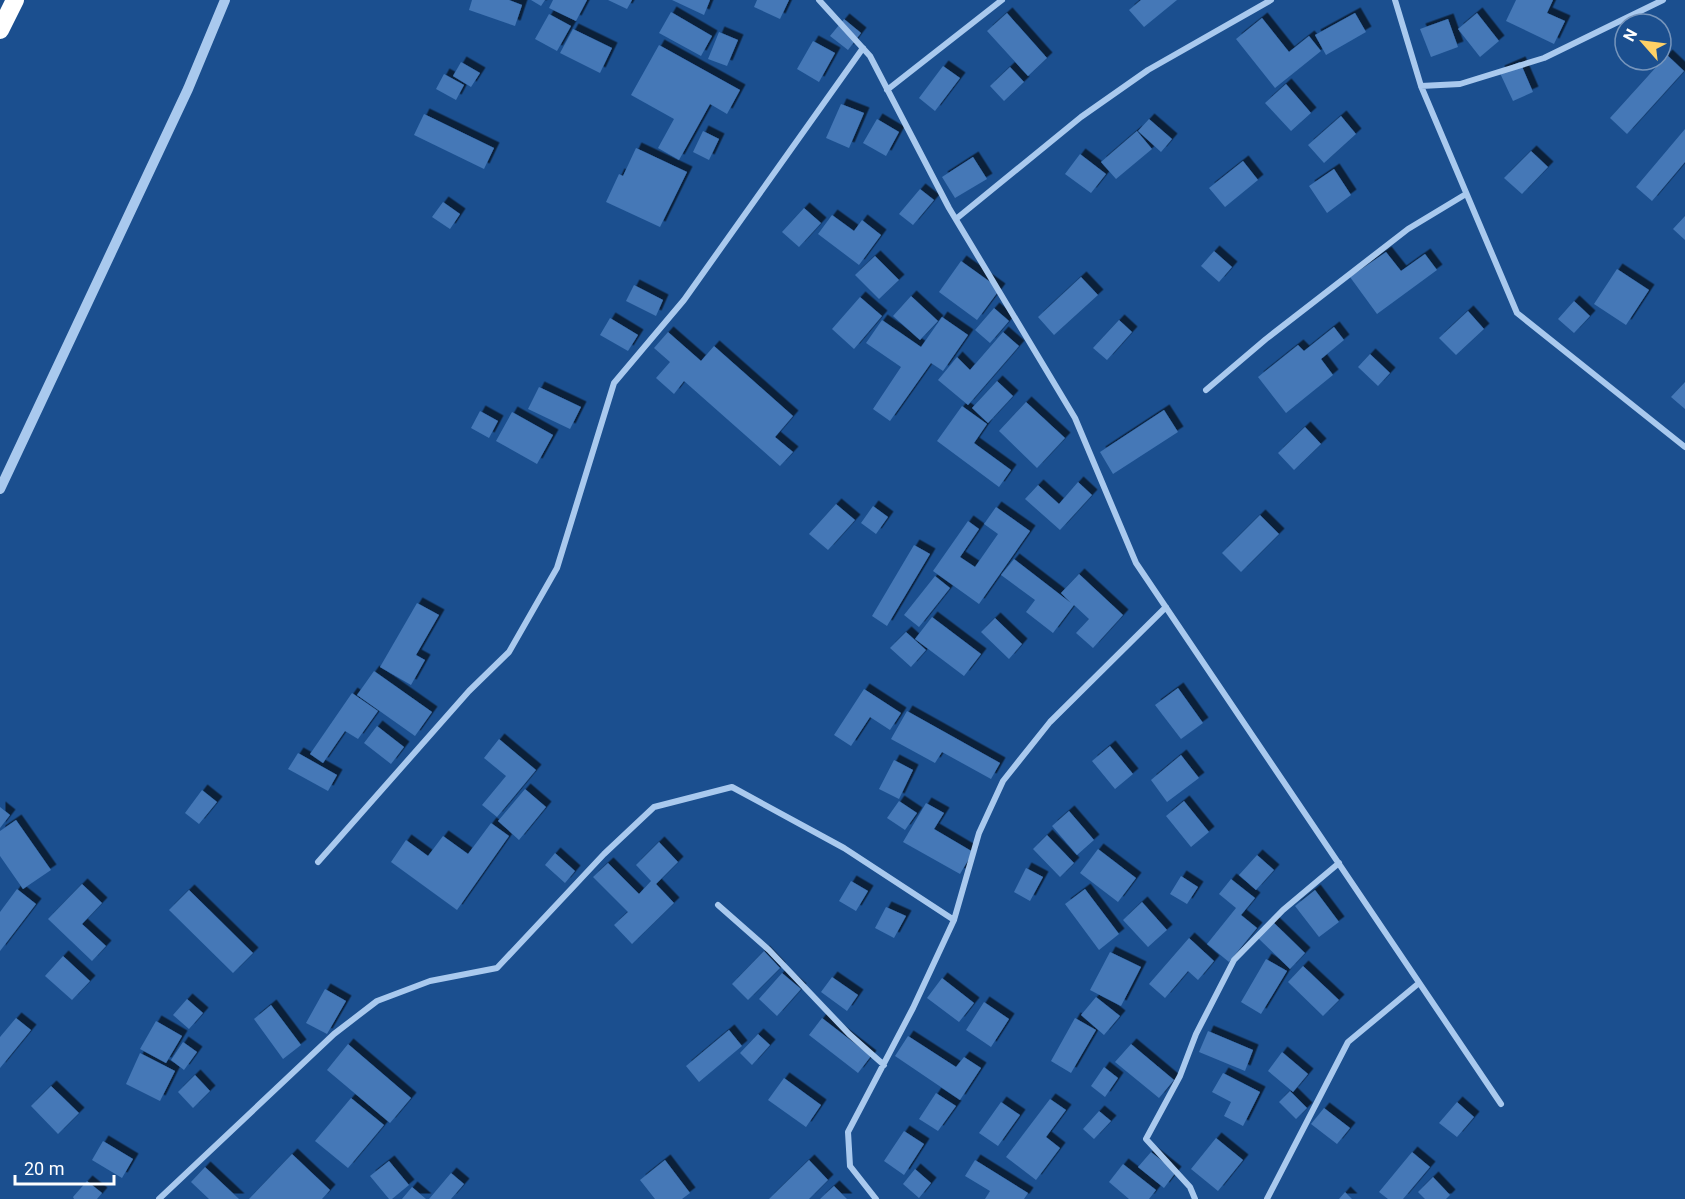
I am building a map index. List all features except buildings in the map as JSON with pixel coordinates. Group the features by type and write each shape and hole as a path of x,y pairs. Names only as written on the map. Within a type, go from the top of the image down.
{"highway":[{"path":"0,30 15,0"}],"street":[{"path":"0,489 188,89 225,0"},
{"path":"819,0 870,56 956,219 1075,418 1136,564 1501,1104"},
{"path":"887,90 1002,0"},
{"path":"956,219 1081,117 1148,70 1271,0"},
{"path":"1395,0 1421,86 1517,313 1685,447"},
{"path":"1421,86 1460,84 1544,58 1663,0"},
{"path":"318,862 468,691 509,652 557,568 614,383 684,300 863,48"},
{"path":"1206,390 1266,339 1408,229 1466,194"},
{"path":"876,1199 850,1166 848,1132 884,1065 954,920 979,833 1003,781 1050,722 1166,607"},
{"path":"159,1199 334,1034 376,1001 430,981 497,968 604,854 654,807 732,787 844,848 954,920"},
{"path":"1195,1199 1190,1187 1146,1139 1180,1076 1196,1034 1234,960 1283,910 1339,863"},
{"path":"718,905 799,978 849,1034 884,1065"},
{"path":"1267,1199 1347,1042 1419,983"}]}
